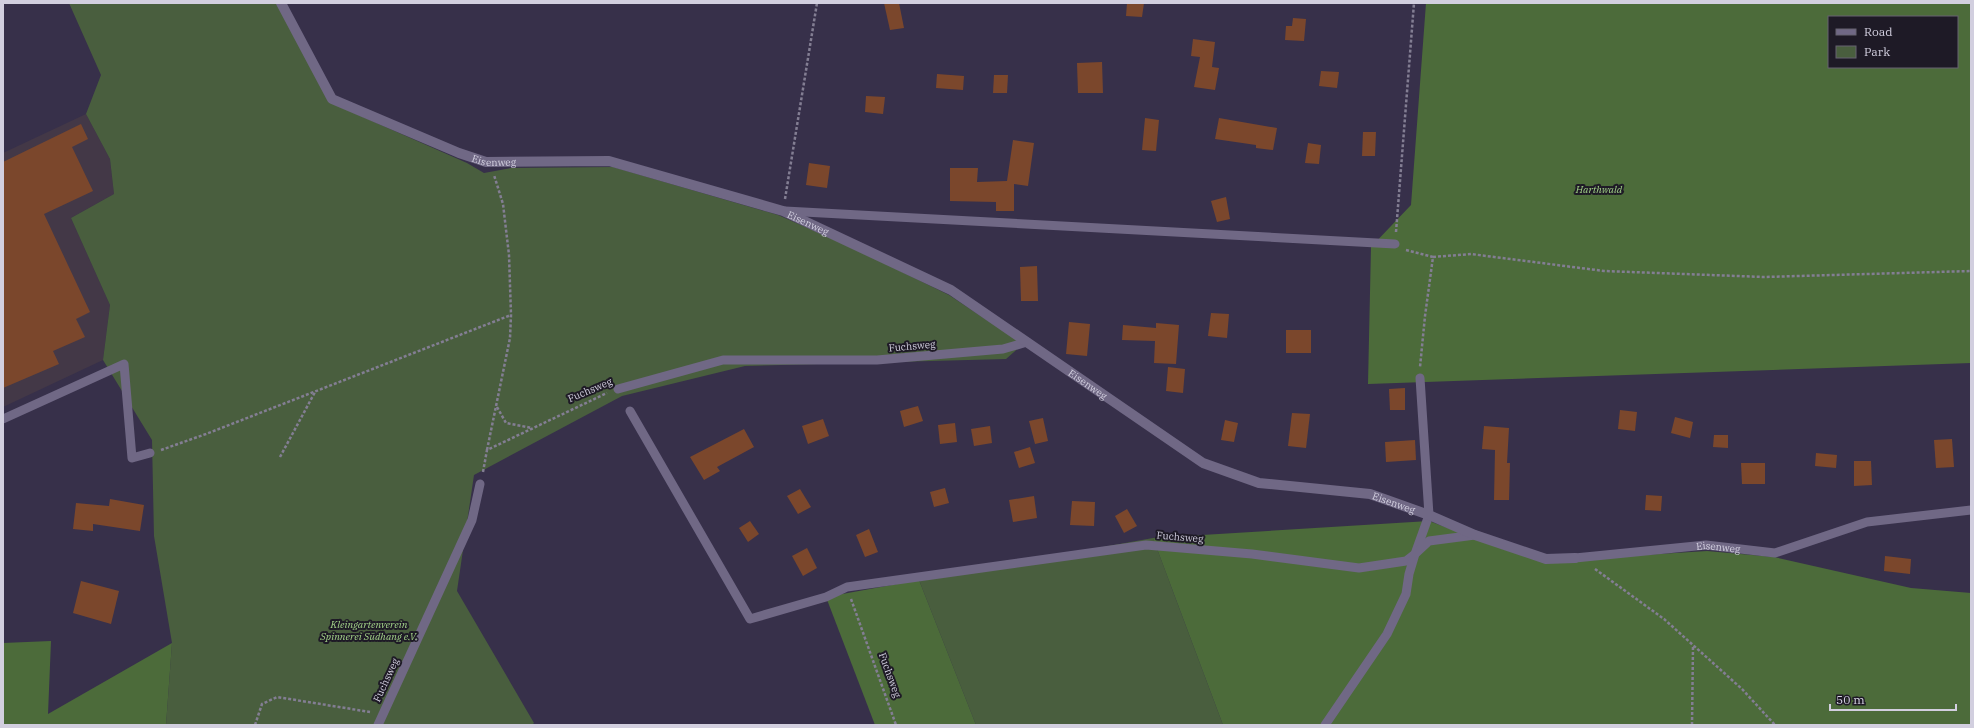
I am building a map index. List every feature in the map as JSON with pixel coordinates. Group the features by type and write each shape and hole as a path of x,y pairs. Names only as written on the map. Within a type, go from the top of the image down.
{"street":[{"name":"Eisenweg","path":"281,3 332,99 459,153 486,162 609,161 783,211 950,290 1203,463 1259,483 1370,494 1429,515 1475,535 1546,559 1575,558"}],"lane":[{"path":"783,211 1395,244"},
{"name":"Fuchsweg","path":"618,389 723,360 877,360 1003,349 1027,342"},
{"path":"3,419 124,364 132,458 150,453"},
{"path":"1325,725 1387,634 1406,594 1409,574 1429,515 1420,378"},
{"name":"Fuchsweg","path":"630,411 750,619 826,597 847,587 1146,545 1252,554 1359,568 1406,561 1429,541 1475,535"},
{"name":"Fuchsweg","path":"378,725 472,520 480,484"},
{"name":"Eisenweg","path":"1575,558 1706,545 1775,553 1867,522 1971,510"}],"path":[{"path":"783,211 817,3"},
{"path":"1414,3 1395,244 1399,248 1433,257 1471,254 1604,271 1764,277 1971,271"},
{"path":"480,484 510,338 511,315 509,255 503,204 495,177 486,162"},
{"path":"1420,378 1425,316 1433,257"},
{"path":"150,453 206,434 511,315"},
{"name":"Fuchsweg","path":"487,450 608,392 618,389"},
{"path":"280,457 315,391"},
{"path":"496,406 506,423 532,428"},
{"path":"1575,558 1622,588 1664,619 1692,646 1742,689 1774,725"},
{"name":"Fuchsweg","path":"847,587 896,725"},
{"path":"1692,646 1692,725"},
{"path":"255,725 262,704 277,697 383,714"}],"shaded area":[{"path":"86,114 110,159 114,194 71,218 110,305 103,360 3,407 3,153"}],"green space":[{"name":"Kleingartenverein Spinnerei Südhang e.V.","path":"69,3 277,3 329,102 467,163 484,173 511,168 613,167 778,215 851,247 949,295 1023,344 1006,359 745,366 622,396 474,475 457,591 534,723 532,725 166,725 172,643 154,536 152,440 103,360 110,305 71,218 114,194 110,159 86,114 101,75"},
{"name":"Harthwald","path":"1426,3 1971,3 1971,363 1368,384 1371,247 1411,205"},
{"path":"1429,521 1515,553 1549,561 1707,551 1774,557 1911,588 1971,593 1971,725 1223,725 1153,538"},
{"path":"1153,538 1223,725 976,725 919,580"},
{"path":"919,580 976,725 875,725 826,597"},
{"path":"51,641 48,714 172,643 166,725 3,725 3,643"}],"building":[{"path":"884,3 899,3 904,28 890,30"},
{"path":"1127,3 1144,3 1142,17 1126,16"},
{"path":"1293,18 1306,19 1304,41 1285,40 1286,26 1292,26"},
{"path":"1193,39 1215,42 1212,67 1219,68 1215,90 1194,87 1200,57 1191,56"},
{"path":"1102,62 1103,93 1078,93 1077,63"},
{"path":"1321,71 1339,72 1337,88 1319,86"},
{"path":"937,74 964,76 963,90 936,88"},
{"path":"994,75 1008,75 1007,93 993,93"},
{"path":"866,96 885,97 883,114 865,112"},
{"path":"1145,118 1159,120 1156,151 1142,150"},
{"path":"1219,118 1277,128 1273,150 1256,148 1256,145 1215,139"},
{"path":"81,124 88,139 72,147 93,191 44,214 90,312 76,319 85,337 53,351 59,364 3,388 3,162"},
{"path":"1363,132 1376,132 1375,156 1362,156"},
{"path":"1013,140 1034,143 1028,186 1014,184 1014,211 996,211 996,202 950,201 950,168 978,168 977,182 1007,181"},
{"path":"1308,143 1321,145 1319,164 1305,163"},
{"path":"809,163 830,166 827,188 806,185"},
{"path":"1226,197 1230,219 1217,222 1211,201"},
{"path":"1037,266 1038,301 1021,301 1020,267"},
{"path":"1211,313 1229,314 1227,338 1208,336"},
{"path":"1069,322 1090,324 1087,356 1066,354"},
{"path":"1156,323 1179,325 1176,364 1154,363 1155,341 1122,340 1123,325 1156,328"},
{"path":"1286,330 1311,330 1311,353 1286,353"},
{"path":"1168,367 1185,369 1183,393 1166,391"},
{"path":"1405,388 1405,410 1390,410 1389,389"},
{"path":"918,406 923,421 904,427 900,411"},
{"path":"1620,410 1637,412 1635,431 1618,429"},
{"path":"1292,413 1310,414 1306,448 1288,446"},
{"path":"1675,417 1693,422 1690,438 1671,433"},
{"path":"1043,418 1048,441 1035,444 1029,421"},
{"path":"823,419 829,436 808,444 802,426"},
{"path":"1225,420 1238,423 1234,442 1221,440"},
{"path":"955,423 957,442 940,444 938,425"},
{"path":"990,426 992,443 974,446 971,429"},
{"path":"1484,426 1509,428 1507,463 1510,463 1509,500 1494,500 1495,450 1482,449"},
{"path":"744,429 754,447 717,467 720,471 704,480 690,457"},
{"path":"1714,435 1728,435 1728,448 1713,447"},
{"path":"1952,439 1954,467 1936,468 1934,440"},
{"path":"1415,440 1416,460 1386,462 1385,442"},
{"path":"1030,447 1035,463 1019,468 1014,452"},
{"path":"1816,453 1837,455 1836,468 1815,466"},
{"path":"1854,461 1871,461 1872,485 1854,486"},
{"path":"1741,463 1765,463 1765,484 1742,484"},
{"path":"945,488 949,503 934,507 930,492"},
{"path":"800,489 811,507 798,514 787,496"},
{"path":"1646,495 1662,496 1661,511 1645,510"},
{"path":"1034,496 1037,518 1013,522 1009,500"},
{"path":"110,499 144,505 140,531 93,524 93,531 73,529 76,503 109,506"},
{"path":"1072,501 1095,502 1094,526 1070,525"},
{"path":"1127,509 1137,526 1124,533 1115,516"},
{"path":"750,521 759,534 748,542 739,528"},
{"path":"869,529 878,552 865,557 856,535"},
{"path":"807,548 817,568 803,576 792,556"},
{"path":"1885,556 1911,559 1910,574 1884,571"},
{"path":"81,581 119,591 111,624 73,613"}]}
